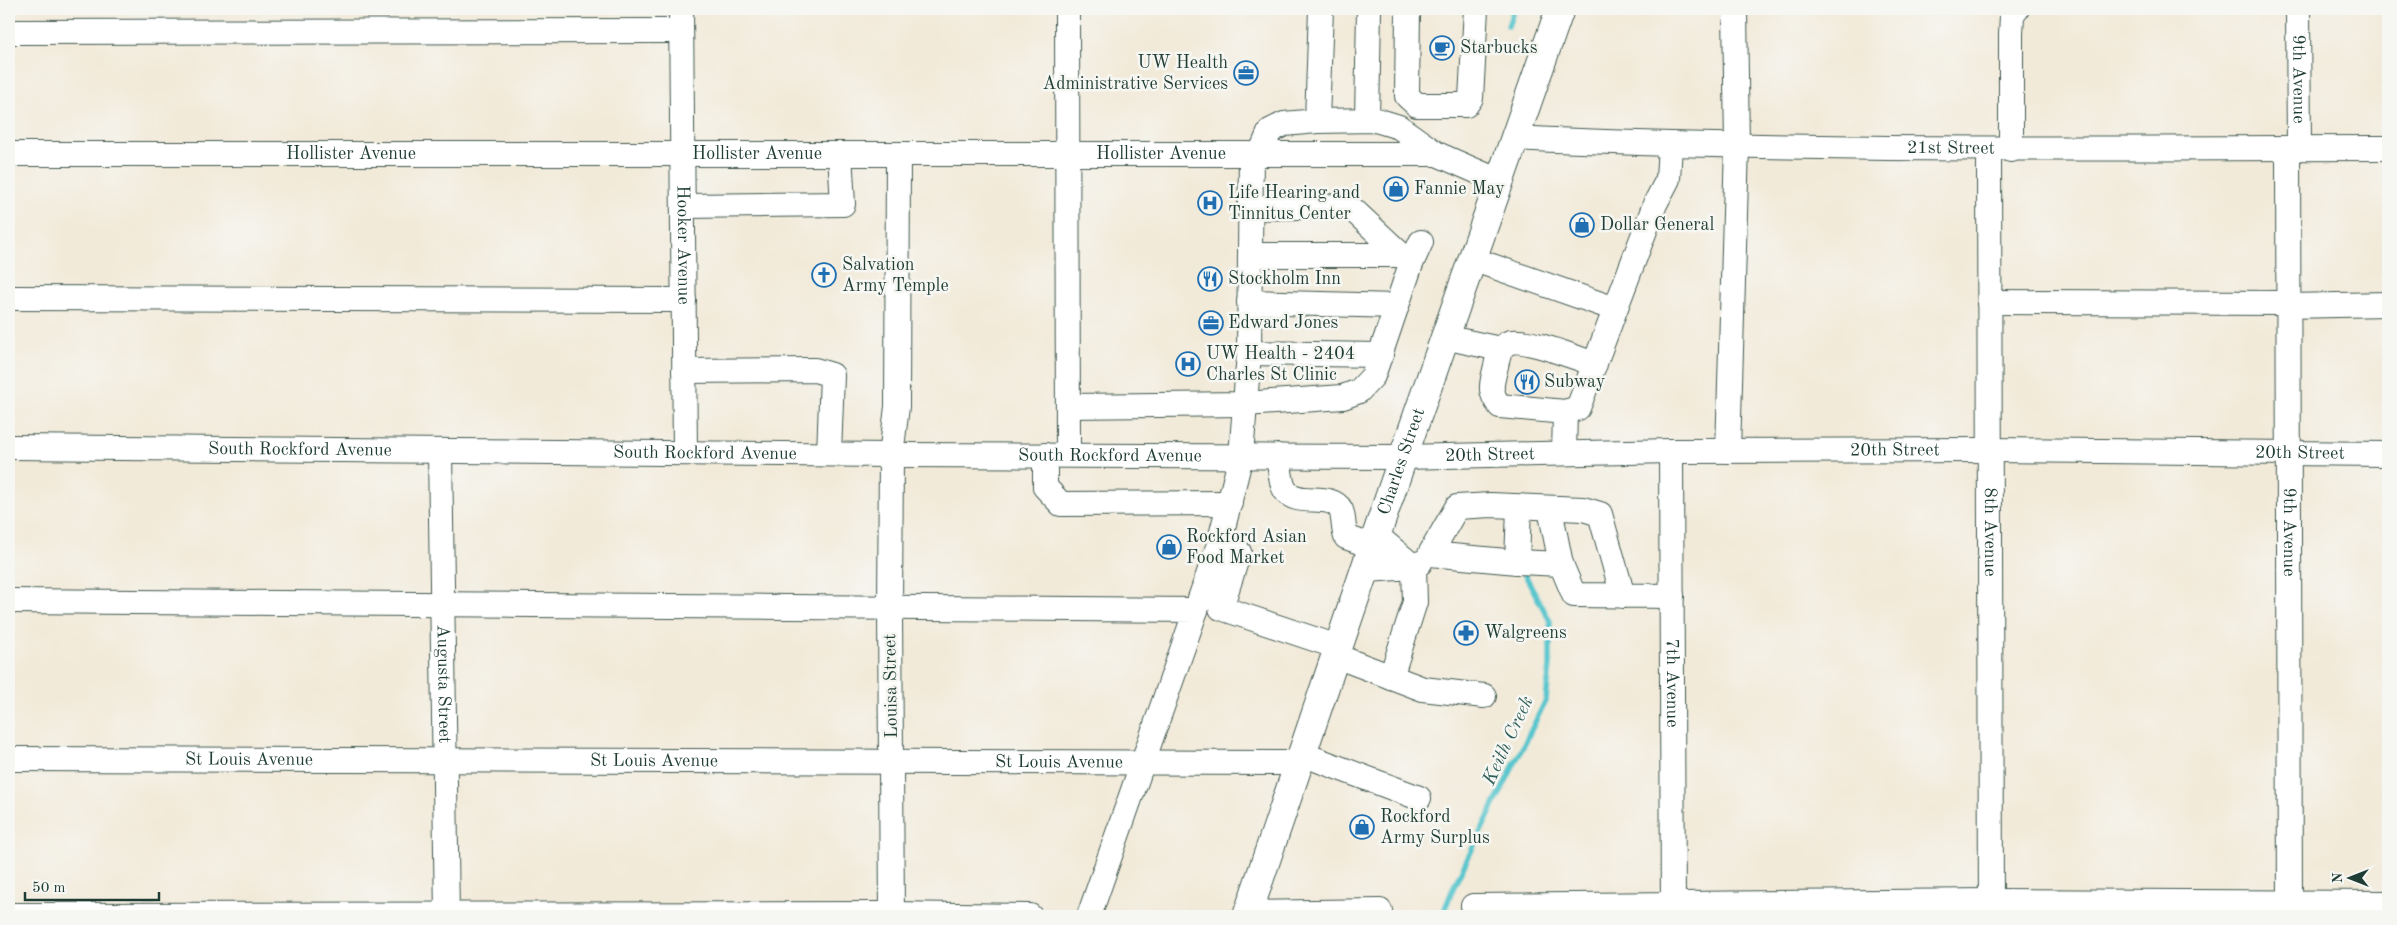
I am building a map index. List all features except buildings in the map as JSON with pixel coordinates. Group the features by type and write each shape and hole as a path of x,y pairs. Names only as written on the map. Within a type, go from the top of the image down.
{"main road":[{"name":"Charles Street","path":"1247,914 1444,337 1560,9"}],"street":[{"path":"1067,9 1068,406 1057,454 1045,487 1061,504 1230,502"},
{"path":"1317,121 1321,9"},
{"path":"1367,120 1369,9"},
{"path":"1408,9 1407,96 1417,106 1448,107 1466,106 1471,98 1476,9"},
{"path":"1728,451 1736,146 1735,9"},
{"name":"8th Avenue","path":"1991,909 1989,302 2012,16 2017,9"},
{"name":"9th Avenue","path":"2290,909 2288,305 2298,9"},
{"path":"9,32 681,20"},
{"name":"Hooker Avenue","path":"681,20 685,452"},
{"path":"1089,916 1219,544 1241,456 1249,353 1250,208 1256,154 1270,132 1284,124 1317,121 1376,120 1399,127 1437,154"},
{"name":"21st Street","path":"1514,138 1670,146 2000,150 2388,148"},
{"path":"1595,364 1524,342 1509,342 1500,349 1492,386 1492,397 1500,406 1565,412 1578,408 1595,364 1655,204 1668,179 1670,146"},
{"name":"Hollister Avenue","path":"9,154 1437,154 1499,181"},
{"path":"683,206 843,204 840,154"},
{"name":"Louisa Street","path":"892,915 890,609 892,455 897,407 898,154"},
{"path":"1250,208 1349,206 1411,254"},
{"path":"1068,406 1245,404 1343,397 1359,391 1374,376 1397,306 1411,254"},
{"path":"1251,255 1411,254"},
{"path":"1472,259 1615,309"},
{"path":"9,298 684,300"},
{"path":"1250,302 1397,306"},
{"path":"1989,302 2288,305 2388,304"},
{"path":"1444,337 1500,349"},
{"path":"1249,353 1381,355"},
{"path":"684,372 815,370 832,375 829,454"},
{"path":"1564,453 1565,412"},
{"name":"South Rockford Avenue","path":"9,447 440,452 1403,457"},
{"name":"20th Street","path":"1403,457 1671,451 1990,450 2388,454"},
{"name":"7th Avenue","path":"1671,451 1672,910"},
{"name":"Augusta Street","path":"440,452 447,915"},
{"path":"1278,456 1284,489 1297,498 1334,503 1341,511 1346,537 1372,551 1422,560 1561,564"},
{"path":"1391,677 1415,602 1422,560 1457,507 1491,505 1583,509 1600,514 1623,596"},
{"path":"1517,562 1519,506"},
{"path":"1550,509 1561,564 1574,595 1672,596"},
{"path":"1219,544 1239,552 1221,608 1337,651 1391,677 1423,689 1484,696"},
{"path":"1372,551 1422,560"},
{"path":"9,601 1196,610"},
{"path":"1301,759 1420,798"},
{"name":"St Louis Avenue","path":"9,760 445,760 892,764 1144,763 1301,759"},
{"path":"1474,906 1672,910 2290,909 2388,903"},
{"path":"1247,914 1380,911"},
{"path":"9,915 1030,916"}],"waterway":[{"name":"Keith Creek","path":"1508,26 1514,9"},
{"name":"Keith Creek","path":"1442,916 1454,886 1546,700 1550,666 1550,621 1524,573"}],"place":[{"name":"Starbucks","path":"1442,48"},
{"name":"UW Health Administrative Services","path":"1246,73"},
{"name":"Fannie May","path":"1396,189"},
{"name":"Life Hearing and Tinnitus Center","path":"1210,203"},
{"name":"Dollar General","path":"1582,225"},
{"name":"Salvation Army Temple","path":"824,275"},
{"name":"Stockholm Inn","path":"1210,279"},
{"name":"Edward Jones","path":"1211,323"},
{"name":"UW Health - 2404 Charles St Clinic","path":"1188,364"},
{"name":"Subway","path":"1527,382"},
{"name":"Rockford Asian Food Market","path":"1169,547"},
{"name":"Walgreens","path":"1466,633"},
{"name":"Rockford Army Surplus","path":"1362,827"}]}
